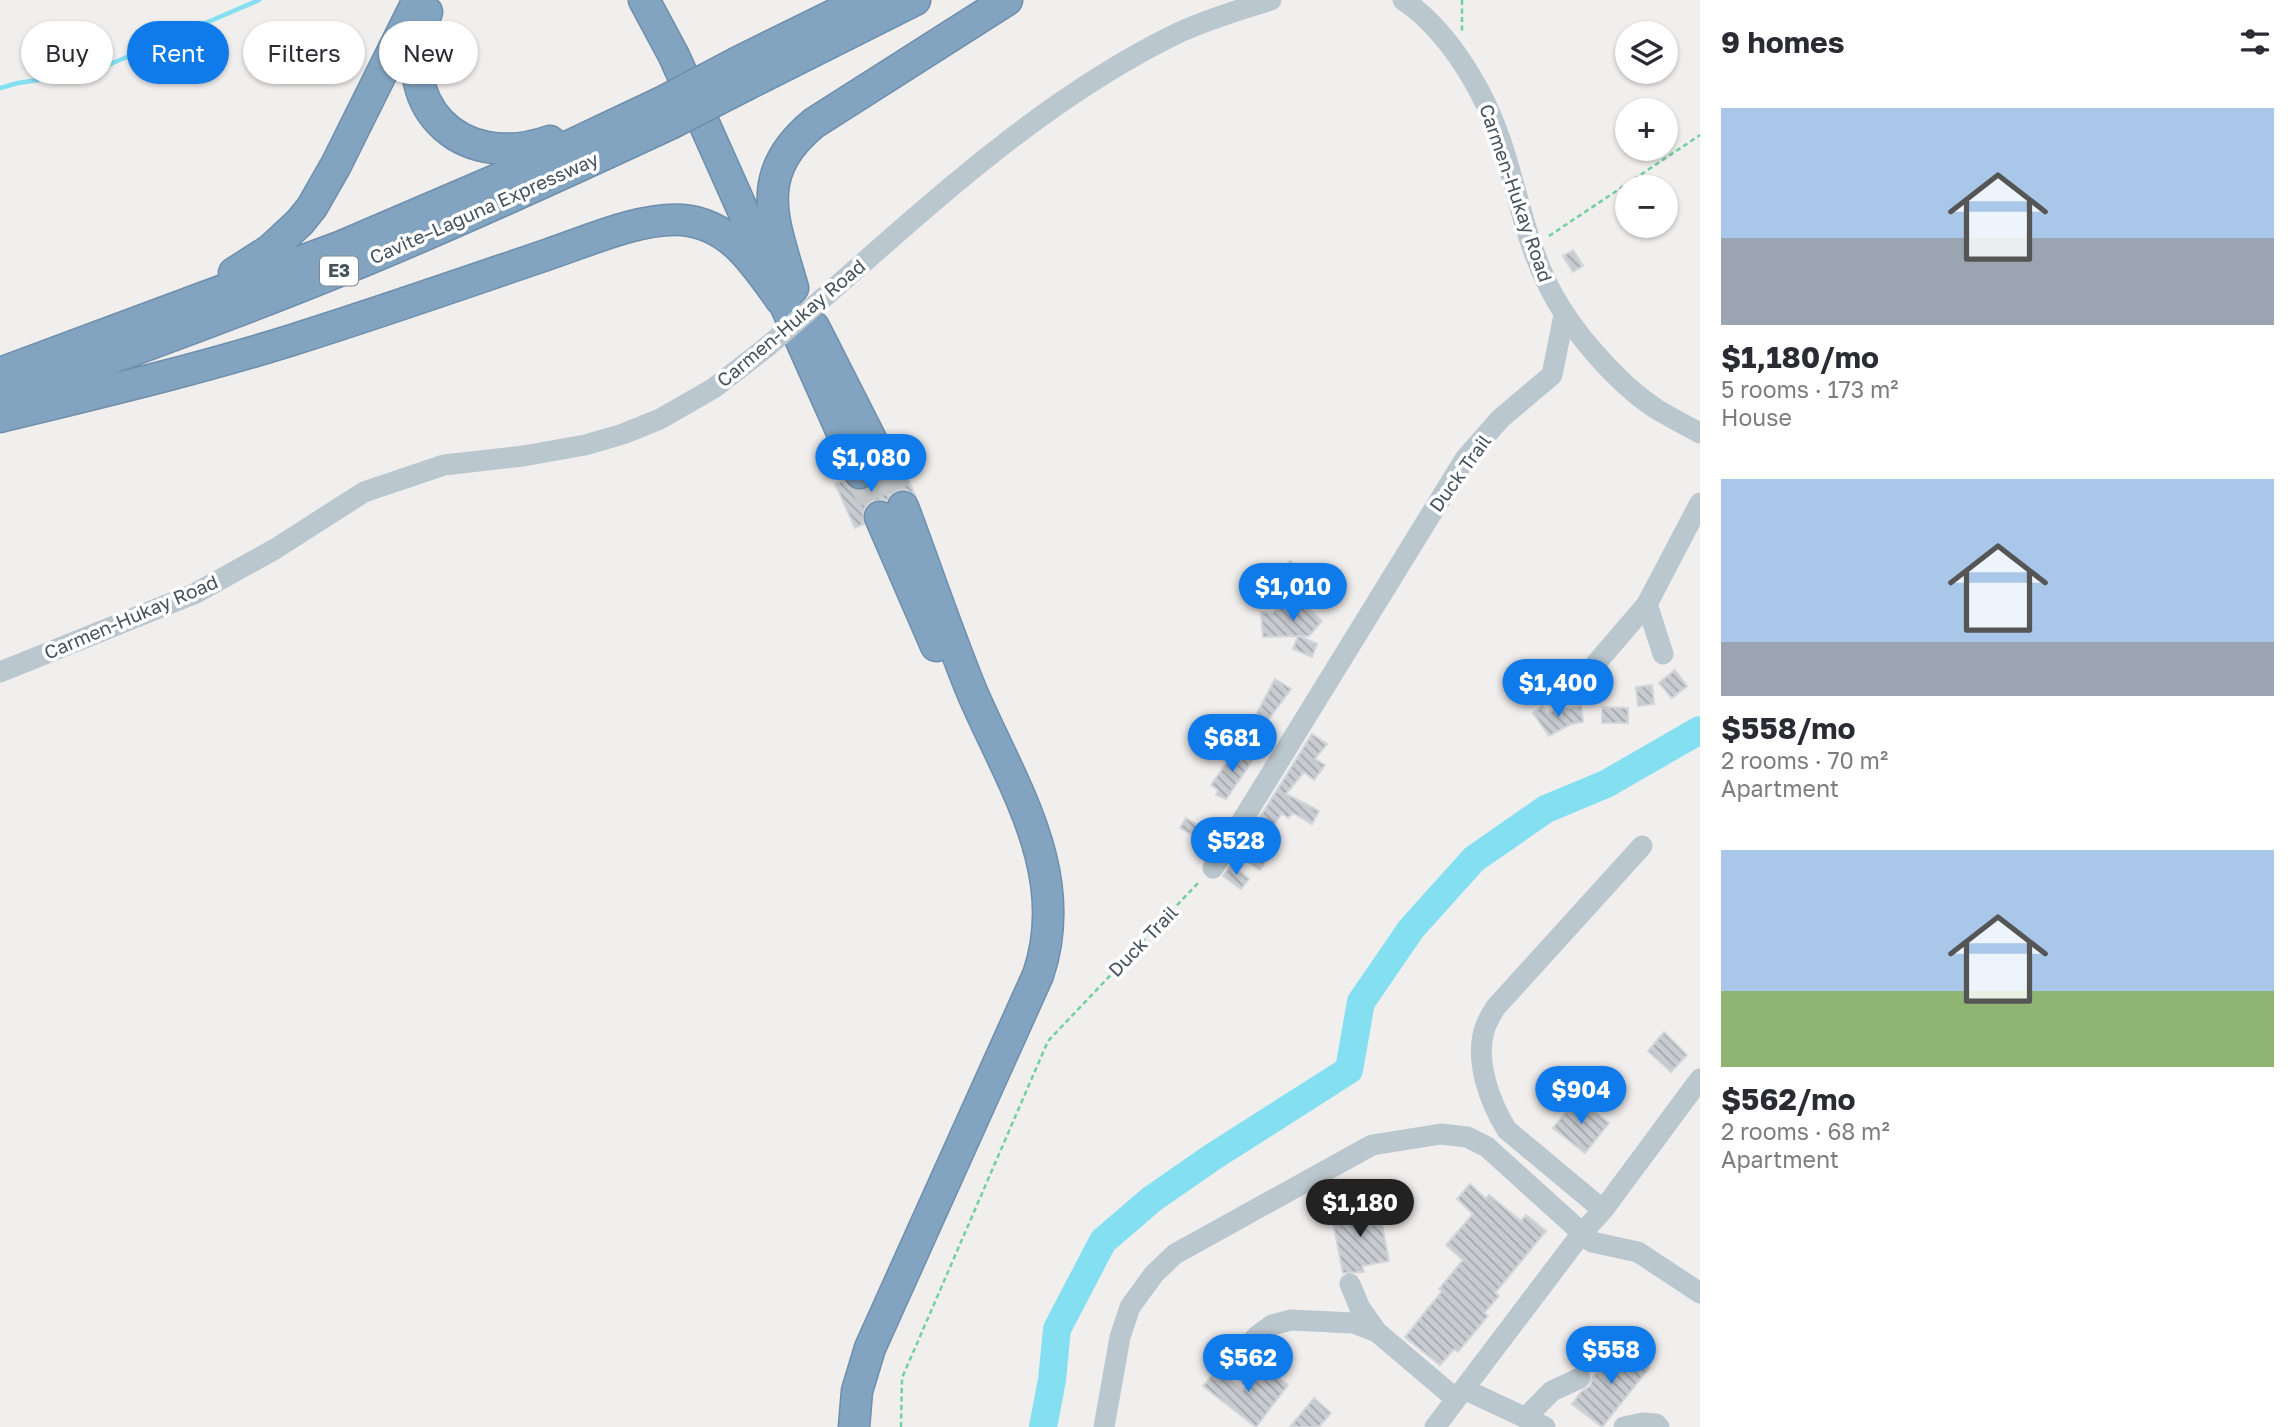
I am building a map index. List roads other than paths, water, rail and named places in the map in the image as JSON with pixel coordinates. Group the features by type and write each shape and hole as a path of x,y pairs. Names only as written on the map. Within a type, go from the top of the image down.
{"highway":[{"path":"133,325 255,261 300,222 325,186 418,0"},
{"path":"435,0 419,32 415,51 416,72 421,91 432,112 458,137 485,148 529,148 665,113"},
{"path":"644,0 836,368 872,468"},
{"path":"662,0 683,40 763,226 799,297"},
{"name":"Cavite–Laguna Expressway","path":"0,398 352,266 548,181 665,113 743,73 864,0"},
{"name":"Cavite–Laguna Expressway","path":"743,73 915,0"},
{"path":"799,297 775,226 772,205 776,172 790,144 814,123 1007,0"},
{"name":"Cavite–Laguna Expressway","path":"133,325 414,216 503,177 665,113"},
{"path":"0,417 216,363 605,236 667,220 695,222 722,233 799,297"},
{"name":"E3","path":"0,373 133,325"},
{"path":"841,1427 843,1390 856,1346 1022,975 1035,921 1031,867 892,512 1038,842 1047,879 1049,921 1045,953 1033,987 870,1348 857,1391 854,1427"}],"street":[{"name":"Carmen-Hukay Road","path":"0,672 196,593 275,549 365,492 444,465 523,456 585,445 660,419 714,388 768,346 799,297 1055,107 1147,50 1182,32 1271,0"},
{"name":"Carmen-Hukay Road","path":"1403,0 1419,9 1434,24 1478,87 1502,144 1532,248 1564,315 1628,387 1657,409 1700,433"},
{"name":"Duck Trail","path":"1213,868 1465,459 1500,419 1552,375 1564,315"},
{"path":"1587,674 1647,604 1700,503"},
{"path":"1647,604 1663,654"},
{"path":"1642,846 1496,1008 1485,1028 1483,1070 1498,1116 1507,1130 1593,1220 1592,1242 1638,1252 1700,1293"},
{"path":"1435,1427 1700,1079"},
{"path":"1104,1427 1120,1337 1130,1307 1154,1274 1175,1254 1372,1145 1441,1134 1467,1137 1487,1147 1593,1220"},
{"path":"1350,1284 1360,1308 1377,1332"},
{"path":"1240,1356 1257,1336 1272,1325 1291,1320 1353,1322 1377,1332 1460,1394 1545,1427"},
{"path":"1525,1418 1552,1391 1564,1383 1580,1378"},
{"path":"1624,1427 1643,1423 1656,1424 1659,1427"}],"waterway":[{"path":"0,88 92,72 259,0"},
{"path":"1043,1427 1052,1380 1057,1329 1103,1241 1152,1199 1349,1070 1361,1002 1411,929 1474,859 1546,809 1606,784 1700,730"}],"tunnel":[{"path":"883,463 903,507"},
{"path":"860,473 880,517"}]}
